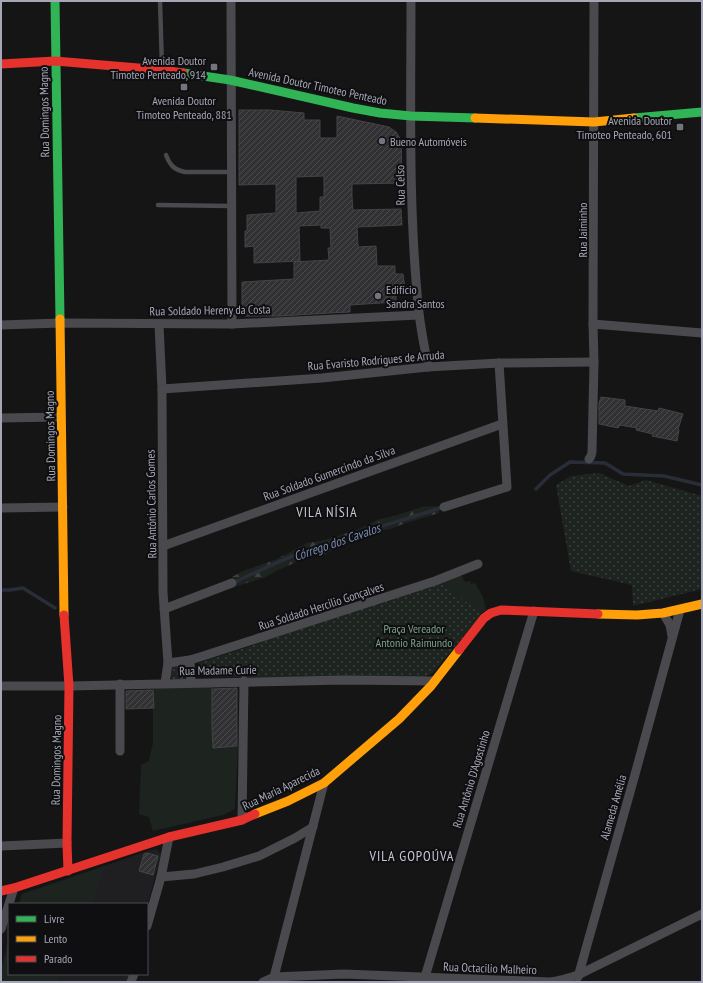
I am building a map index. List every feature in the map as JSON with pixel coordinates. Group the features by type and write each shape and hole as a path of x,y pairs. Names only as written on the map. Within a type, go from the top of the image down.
{"street":[{"name":"Rua Domingos Magno","path":"55,1 64,612 69,686 68,871"},
{"path":"231,1 230,80 232,324"},
{"name":"Rua Celso","path":"411,1 412,188 415,271 419,315 428,367"},
{"name":"Rua Jaiminho","path":"589,459 592,452 594,362 594,1"},
{"name":"Avenida Doutor Timoteo Penteado","path":"1,64 55,61 162,70 230,80 353,108 411,116 594,122 702,112"},
{"name":"Rua Soldado Hereny da Costa","path":"1,325 60,323 232,324 419,315"},
{"name":"Rua Antônio Carlos Gomes","path":"159,324 162,389 164,609 168,663 165,683"},
{"path":"593,324 702,333"},
{"name":"Rua Evaristo Rodrigues de Arruda","path":"162,389 322,378 428,367 594,362"},
{"path":"444,507 507,487 499,364"},
{"path":"1,418 61,417"},
{"name":"Rua Soldado Gumercindo da Silva","path":"163,546 502,424"},
{"path":"1,508 63,506"},
{"name":"Rua Soldado Hercilio Gonçalves","path":"168,663 190,660 435,581 478,564"},
{"path":"164,609 232,583"},
{"name":"Rua Maria Aparecida","path":"1,891 68,871 169,837 242,820 294,798 324,783 399,719 431,686 484,618 496,611 637,615 663,613 702,604"},
{"name":"Alameda Amélia","path":"577,978 680,610"},
{"name":"Rua Antônio D'Agostinho","path":"425,977 534,611"},
{"path":"663,613 670,625 672,637"},
{"path":"190,660 191,682"},
{"path":"242,820 244,681"},
{"name":"Rua Madame Curie","path":"1,686 69,686 244,681 435,681"},
{"path":"120,684 120,751"},
{"path":"274,977 314,827 324,783"},
{"path":"161,877 194,874 259,856 314,827"},
{"path":"148,922 161,877 169,837"},
{"path":"1,846 67,843"},
{"path":"9,903 14,888"},
{"path":"1,929 8,907"},
{"name":"Rua Octacilio Malheiro","path":"263,982 274,977 344,974 550,982 577,978 702,914"}],"lane":[{"path":"160,1 162,70"},
{"path":"166,155 168,162 179,171 231,172"},
{"path":"158,205 231,206"}],"shaded area":[{"path":"156,849 161,854 148,903 19,903 22,894"},
{"path":"8,943 8,975 130,975 128,982 1,982 1,967"}],"green space":[{"path":"599,473 629,486 646,480 702,496 702,589 633,606 632,585 571,571 556,485 571,476"},
{"path":"440,506 439,513 380,531 335,548 325,554 308,557 266,577 234,587 232,583 232,577 243,571 277,559 307,543 321,541 357,530 379,519 391,517 422,507"},
{"path":"461,575 465,582 471,581 471,584 475,583 483,597 486,610 404,661 466,602 439,583"},
{"name":"Praça Vereador Antonio Raimundo","path":"439,583 466,602 470,602 478,609 481,615 433,673 424,677 204,677 197,670 199,663 257,644 295,628"},
{"path":"185,665 187,667 187,677 185,679 178,681 171,678 171,667"},
{"path":"212,682 213,747 238,746 235,809 223,815 153,831 149,817 139,814 141,765 149,761 153,743 153,689"},
{"path":"105,866 92,903 19,903 22,894"},
{"path":"8,948 8,975 59,975 57,982 1,982 1,973"}],"building":[{"path":"239,110 270,110 304,113 304,120 320,120 320,138 337,138 337,116 389,127 396,132 401,140 402,183 352,184 353,210 401,209 402,225 357,227 358,247 376,246 377,266 395,266 395,274 403,274 405,289 396,290 396,302 350,305 350,312 279,316 245,316 242,312 242,282 294,279 294,262 329,260 328,248 331,248 330,228 321,228 321,225 299,226 300,261 254,263 254,246 245,247 247,215 276,213 276,184 239,185","holes":["324,176 324,197 320,197 320,211 296,213 296,177"]},
{"path":"601,397 625,400 625,406 658,411 659,408 683,414 678,429 677,441 652,436 653,434 636,430 637,428 620,425 618,428 599,424 599,403"},
{"path":"237,688 237,746 213,748 212,689"},
{"path":"153,690 154,708 126,709 126,691"},
{"path":"147,853 158,856 153,875 139,871 144,854"}],"waterway":[{"name":"Córrego dos Cavalos","path":"536,489 550,475 570,462 605,463 623,474 664,476 702,485"},
{"name":"Córrego dos Cavalos","path":"233,583 303,552 355,534 444,507"},
{"name":"Córrego dos Cavalos","path":"1,590 23,588 55,608"}],"traffic: fast":[{"path":"55,1 60,319"},
{"path":"183,73 230,80 380,113 411,116 475,118"},
{"path":"634,118 702,112"}],"traffic: slow":[{"path":"475,118 594,122 634,118"},
{"path":"60,319 64,615"},
{"path":"598,614 637,615 663,613 702,604"},
{"path":"255,814 288,801 324,783 399,719 431,686 459,650"}],"traffic: jam":[{"path":"1,64 55,61 183,73"},
{"path":"459,650 484,618 491,613 501,610 598,614"},
{"path":"64,615 69,686 68,871"},
{"path":"1,891 169,837 242,820 255,814"}],"place":[{"name":"Avenida Doutor Timoteo Penteado, 914","path":"214,67"},
{"name":"Avenida Doutor Timoteo Penteado, 881","path":"184,87"},
{"name":"Avenida Doutor Timoteo Penteado, 601","path":"680,127"},
{"name":"Bueno Automóveis","path":"382,141"},
{"name":"Edifício Sandra Santos","path":"378,296"}],"district":[{"name":"VILA NÍSIA","path":"327,512"},
{"name":"VILA GOPOÚVA","path":"412,856"}]}
